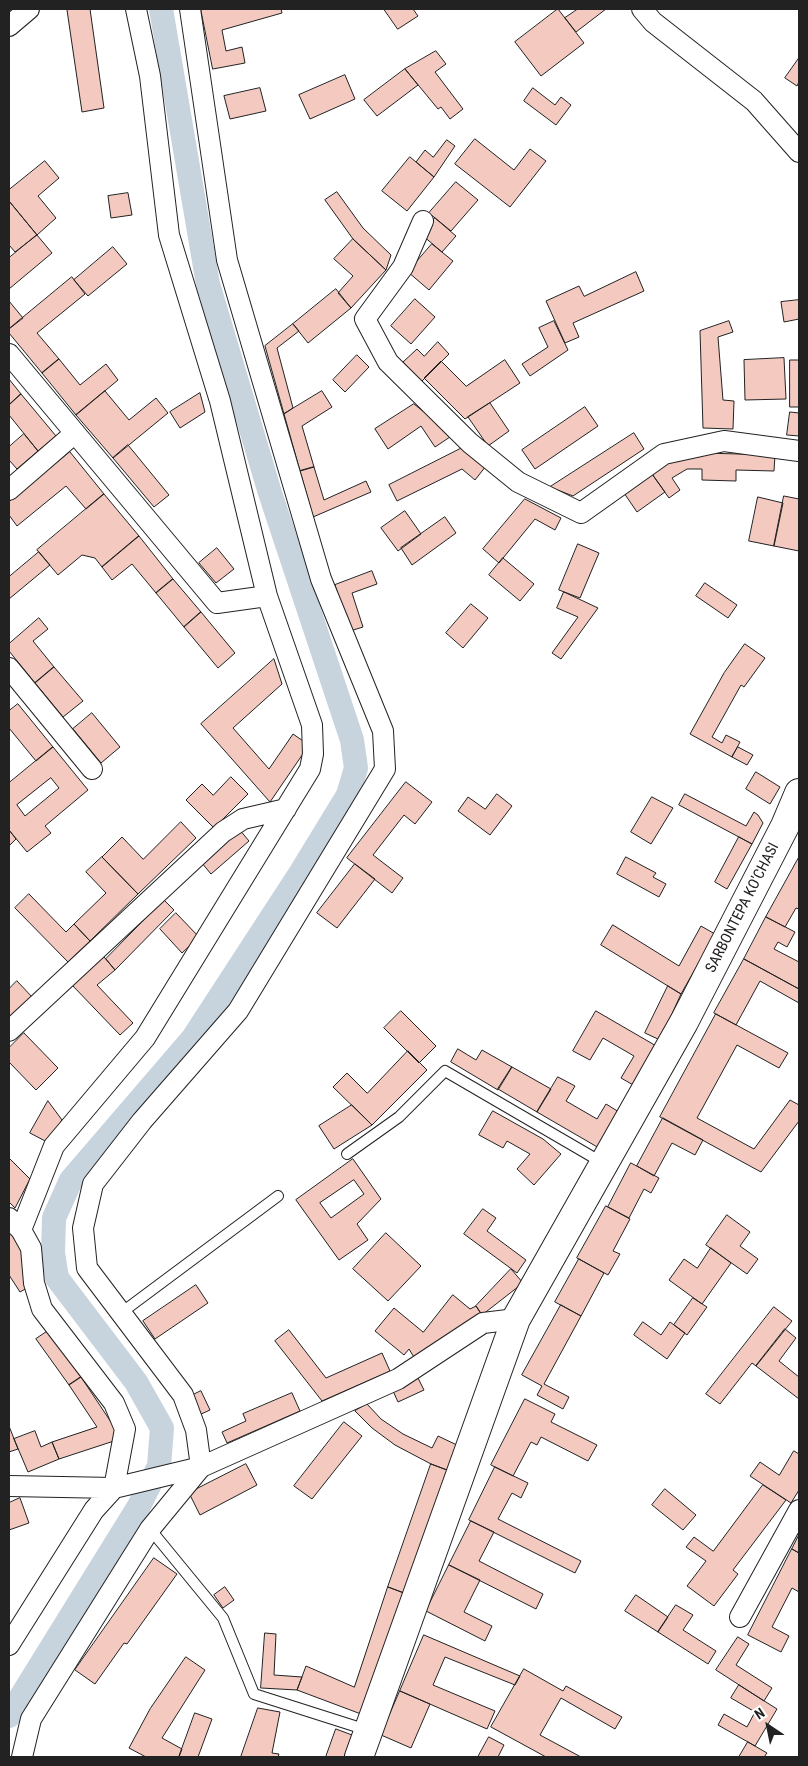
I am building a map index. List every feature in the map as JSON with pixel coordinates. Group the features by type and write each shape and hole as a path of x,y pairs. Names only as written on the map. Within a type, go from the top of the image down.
{"street":[{"path":"9,26 29,9"},
{"path":"9,1645 94,1510 114,1488 125,1429 114,1403 42,1309 34,1283 31,1248 15,1224 54,1146 145,1038 310,769 313,754 312,725 267,596 220,401 168,235 150,76 136,9"},
{"path":"22,1757 31,1719 150,1530 201,1467 196,1430 183,1395 87,1268 83,1228 93,1184 142,1121 238,1011 385,769 383,731 321,579 227,260 190,9"},
{"path":"642,9 654,22 754,101 799,152"},
{"path":"423,222 403,267 365,319 388,362 470,444 518,482 582,513 664,454 724,441 799,451"},
{"path":"9,354 217,603 267,596"},
{"path":"9,490 75,433"},
{"path":"9,668 92,769"},
{"name":"SARBONTEPA KO'CHASI","path":"358,1757 516,1319 684,1022 785,826 799,793"},
{"path":"9,1031 222,832 242,819 286,809"},
{"path":"9,1486 114,1488 201,1467 398,1379 483,1323 516,1319"},
{"path":"740,1617 799,1510"}],"lane":[{"path":"347,1154 399,1116 444,1071 604,1163"},
{"path":"121,1313 278,1196"},
{"path":"150,1530 223,1618 254,1694 368,1730"}],"building":[{"path":"90,9 104,108 82,112 67,10"},
{"path":"201,9 281,9 282,13 222,30 226,51 242,47 245,63 213,69"},
{"path":"384,9 413,9 418,16 398,29"},
{"path":"558,9 584,43 541,76 515,42"},
{"path":"578,9 606,9 576,32 565,18"},
{"path":"436,51 446,64 435,72 463,109 450,119 441,107 438,109 405,69"},
{"path":"799,58 799,82 797,86 785,78"},
{"path":"405,69 418,85 377,116 364,100"},
{"path":"345,75 355,99 310,119 299,95"},
{"path":"260,88 266,111 230,119 224,96"},
{"path":"533,88 555,105 561,97 571,105 556,125 524,101"},
{"path":"475,139 514,170 530,149 546,161 510,207 455,164"},
{"path":"447,140 455,146 434,177 416,162 425,150 433,157"},
{"path":"410,157 434,177 407,211 382,191"},
{"path":"45,161 59,178 38,196 56,218 37,235 9,201 9,190"},
{"path":"456,182 478,200 451,231 429,213"},
{"path":"337,192 363,228 391,255 386,270 353,239 325,200"},
{"path":"128,193 132,215 111,218 108,196"},
{"path":"9,201 37,235 15,252 9,245"},
{"path":"435,218 456,236 442,252 422,235"},
{"path":"37,235 52,253 9,289 9,258"},
{"path":"353,239 386,270 351,308 338,293 353,276 334,259"},
{"path":"432,244 453,261 429,290 408,272"},
{"path":"113,247 127,264 88,296 74,280"},
{"path":"636,272 644,291 573,323 579,337 565,343 546,301 579,286 584,296"},
{"path":"72,277 85,294 37,333 59,359 42,373 9,333 9,329"},
{"path":"336,289 351,308 308,343 293,324"},
{"path":"415,299 435,317 411,344 391,326"},
{"path":"799,300 799,319 784,322 781,302"},
{"path":"9,301 23,318 9,329"},
{"path":"554,321 568,350 530,376 522,364 548,347 539,328"},
{"path":"729,321 733,332 718,337 723,400 734,401 733,429 703,428 700,331"},
{"path":"293,324 299,331 277,348 293,408 284,414 265,346"},
{"path":"438,342 449,354 422,381 403,362 417,349 424,356"},
{"path":"357,355 369,367 345,392 333,380"},
{"path":"784,358 786,399 745,400 744,360"},
{"path":"59,359 80,385 106,364 118,380 76,415 42,373"},
{"path":"505,360 520,383 465,419 424,378 441,361 466,386"},
{"path":"790,360 799,360 799,407 790,407"},
{"path":"9,379 21,394 9,405"},
{"path":"105,391 129,420 156,398 168,413 113,458 76,415"},
{"path":"322,391 332,407 302,426 314,467 300,471 284,414"},
{"path":"200,393 205,412 180,428 170,412"},
{"path":"21,394 56,436 38,451 9,415 9,405"},
{"path":"490,403 509,431 488,446 468,417"},
{"path":"414,404 453,435 435,447 421,426 388,449 375,429"},
{"path":"585,407 598,426 535,469 522,450"},
{"path":"790,412 799,413 799,436 787,435"},
{"path":"634,433 644,449 573,496 550,487"},
{"path":"24,434 38,451 17,469 9,460 9,447"},
{"path":"128,445 169,495 154,507 113,458"},
{"path":"462,448 486,466 475,480 462,469 397,501 389,485"},
{"path":"70,452 104,494 86,509 66,486 17,526 9,515 9,502"},
{"path":"703,453 775,455 774,471 736,470 736,481 702,480 702,469 687,469 672,478 680,490 669,498 652,474 677,457"},
{"path":"314,467 324,500 366,481 371,492 313,517 300,471"},
{"path":"652,474 665,492 637,512 624,493"},
{"path":"104,494 139,536 102,567 95,558 82,555 58,575 37,550"},
{"path":"784,496 799,499 799,551 774,546"},
{"path":"758,497 783,503 774,546 749,541"},
{"path":"525,499 561,518 555,530 535,519 499,563 483,549"},
{"path":"405,511 421,534 398,551 381,528"},
{"path":"445,517 456,533 412,565 401,548"},
{"path":"139,536 173,579 156,593 132,564 112,580 102,567"},
{"path":"578,544 599,553 580,598 559,590"},
{"path":"217,548 234,569 216,583 199,563"},
{"path":"39,552 50,565 9,599 9,577"},
{"path":"503,558 534,584 520,601 489,575"},
{"path":"372,571 377,584 352,593 363,627 350,631 335,585"},
{"path":"173,579 201,612 184,627 156,593"},
{"path":"705,583 737,605 728,618 696,596"},
{"path":"564,592 598,608 561,659 552,653 578,617 557,608"},
{"path":"471,604 488,618 463,648 446,633"},
{"path":"201,612 235,653 218,668 184,627"},
{"path":"39,618 48,629 33,641 54,667 35,683 9,651 9,644"},
{"path":"745,644 765,658 744,687 741,685 712,737 722,743 726,735 740,742 732,757 690,734 724,673"},
{"path":"274,659 282,684 233,728 269,769 293,734 309,745 270,802 201,724"},
{"path":"54,667 83,701 63,717 35,683"},
{"path":"18,704 53,747 36,761 9,728 9,711"},
{"path":"92,713 120,747 101,763 73,729"},
{"path":"53,747 88,790 45,826 51,833 27,852 9,830 9,783","holes":["51,778 59,788 25,816 17,805"]},
{"path":"738,747 753,755 747,765 732,757"},
{"path":"756,772 780,787 770,804 746,789"},
{"path":"231,777 248,794 214,828 186,800 202,784 213,795"},
{"path":"406,782 432,802 415,824 404,815 373,855 403,878 392,893 347,858"},
{"path":"497,794 512,806 490,835 458,811 468,797 485,809"},
{"path":"685,794 746,826 754,812 763,823 752,844 679,805"},
{"path":"652,797 673,808 651,844 631,832"},
{"path":"181,822 196,838 138,894 102,857 122,837 143,859"},
{"path":"239,829 249,841 211,874 201,862"},
{"path":"9,830 16,839 9,846"},
{"path":"739,837 752,844 727,889 715,882"},
{"path":"102,857 138,894 90,941 74,924 106,893 86,872"},
{"path":"626,857 656,873 653,877 666,884 659,897 617,874"},
{"path":"799,857 799,909 796,908 785,927 766,917"},
{"path":"355,864 375,879 337,928 317,913"},
{"path":"29,894 66,932 74,924 90,941 68,962 15,908"},
{"path":"164,900 174,910 115,970 106,959"},
{"path":"176,913 199,937 182,953 160,929"},
{"path":"766,917 795,932 787,947 778,942 774,949 799,962 799,989 744,959"},
{"path":"613,925 679,966 701,926 715,934 681,994 601,945"},
{"path":"104,957 115,970 97,985 133,1023 120,1035 72,985"},
{"path":"744,959 799,989 799,1003 760,981 736,1025 714,1013"},
{"path":"17,981 33,998 9,1021 9,989"},
{"path":"668,986 681,994 660,1040 645,1033"},
{"path":"401,1011 436,1046 419,1063 384,1028"},
{"path":"596,1011 658,1047 635,1086 621,1078 634,1056 603,1038 590,1060 573,1051"},
{"path":"716,1014 788,1053 779,1068 737,1045 697,1118 754,1149 790,1100 799,1105 799,1121 761,1172 660,1117"},
{"path":"24,1033 58,1068 36,1090 9,1062 9,1048"},
{"path":"458,1049 476,1060 482,1050 512,1067 498,1090 451,1062"},
{"path":"408,1051 427,1070 372,1125 333,1087 347,1073 367,1093"},
{"path":"512,1067 551,1089 537,1112 498,1089"},
{"path":"558,1077 575,1086 566,1101 597,1119 606,1104 619,1112 599,1148 537,1112"},
{"path":"48,1101 62,1120 49,1143 30,1133"},
{"path":"352,1105 372,1125 334,1149 319,1126"},
{"path":"493,1111 543,1139 561,1154 534,1185 517,1169 530,1154 507,1141 503,1148 479,1135"},
{"path":"663,1118 703,1140 695,1155 672,1143 654,1176 637,1166"},
{"path":"9,1158 30,1179 15,1208 9,1202"},
{"path":"353,1159 381,1199 357,1224 368,1240 339,1260 296,1200","holes":["354,1180 364,1194 331,1218 320,1203"]},
{"path":"631,1163 659,1178 651,1193 644,1189 629,1218 608,1207"},
{"path":"606,1206 630,1219 613,1251 620,1254 608,1275 577,1258"},
{"path":"483,1209 496,1218 487,1231 526,1260 517,1273 464,1234"},
{"path":"727,1215 750,1232 740,1246 758,1259 747,1274 706,1245"},
{"path":"9,1226 25,1251 27,1288 20,1292 9,1275"},
{"path":"386,1233 421,1266 388,1301 353,1269"},
{"path":"711,1248 731,1263 702,1304 669,1280 684,1259 697,1268"},
{"path":"579,1259 604,1273 581,1316 555,1302"},
{"path":"511,1269 523,1283 482,1315 476,1306"},
{"path":"196,1285 208,1303 155,1339 143,1321"},
{"path":"453,1295 470,1309 476,1306 482,1315 415,1359 409,1349 404,1355 375,1331 394,1308 423,1332"},
{"path":"693,1298 707,1307 687,1335 674,1325"},
{"path":"561,1305 581,1316 544,1384 569,1397 563,1409 537,1395 542,1386 522,1375"},
{"path":"774,1307 792,1321 756,1366 752,1363 720,1404 706,1394"},
{"path":"643,1322 661,1335 670,1322 685,1333 667,1359 634,1335"},
{"path":"785,1329 796,1338 779,1361 799,1377 799,1399 756,1366"},
{"path":"289,1330 326,1378 382,1353 390,1371 322,1401 275,1341"},
{"path":"48,1331 81,1377 69,1385 36,1339"},
{"path":"81,1377 117,1431 117,1440 59,1459 52,1442 97,1427 69,1385"},
{"path":"418,1378 424,1390 398,1402 393,1391"},
{"path":"201,1391 210,1410 199,1415 191,1396"},
{"path":"292,1393 300,1411 227,1443 222,1432 246,1421 243,1414"},
{"path":"525,1399 555,1414 551,1422 597,1445 588,1461 541,1437 537,1445 531,1442 513,1476 491,1465"},
{"path":"367,1404 381,1419 403,1434 432,1448 438,1436 459,1446 447,1470 431,1464 395,1445 372,1428 355,1411"},
{"path":"344,1422 362,1436 312,1499 294,1486"},
{"path":"9,1426 18,1449 9,1452"},
{"path":"35,1431 41,1447 52,1442 59,1459 28,1472 14,1439"},
{"path":"794,1451 799,1454 799,1490 791,1503 750,1476 760,1462 779,1475"},
{"path":"246,1464 257,1485 200,1515 189,1493"},
{"path":"431,1464 447,1470 404,1593 388,1587"},
{"path":"495,1467 528,1483 521,1498 512,1493 498,1519 581,1561 575,1573 469,1520"},
{"path":"763,1485 786,1500 733,1570 738,1574 714,1606 687,1586 706,1561 686,1547 694,1537 713,1551"},
{"path":"665,1489 696,1515 683,1530 652,1505"},
{"path":"20,1498 29,1523 9,1530 9,1503"},
{"path":"471,1521 494,1532 479,1561 543,1594 536,1609 449,1565"},
{"path":"799,1535 799,1553 792,1549"},
{"path":"792,1549 799,1553 799,1592 792,1588 772,1627 789,1636 781,1652 748,1635"},
{"path":"154,1558 177,1574 127,1644 124,1643 95,1684 75,1670"},
{"path":"449,1565 480,1580 464,1612 492,1626 485,1641 426,1611"},
{"path":"225,1587 234,1600 223,1608 214,1595"},
{"path":"388,1587 404,1593 361,1714 297,1690 306,1666 354,1687"},
{"path":"636,1595 668,1617 658,1632 625,1611"},
{"path":"676,1605 693,1615 683,1630 716,1651 708,1664 658,1632"},
{"path":"265,1633 276,1634 274,1675 302,1677 297,1690 261,1688"},
{"path":"424,1635 520,1676 515,1685 445,1657 433,1685 495,1711 487,1729 400,1691"},
{"path":"738,1637 749,1644 736,1665 772,1688 764,1701 716,1670"},
{"path":"186,1657 205,1670 162,1738 182,1749 179,1757 146,1757 129,1748 150,1709"},
{"path":"524,1669 563,1691 566,1686 622,1717 615,1729 561,1698 540,1735 581,1757 546,1757 491,1727"},
{"path":"739,1685 777,1709 755,1746 718,1725 724,1714 747,1727 755,1712 731,1698"},
{"path":"400,1691 430,1704 411,1748 381,1735"},
{"path":"258,1708 280,1712 272,1753 279,1754 278,1757 241,1757"},
{"path":"195,1713 212,1719 198,1757 179,1757"},
{"path":"336,1729 352,1735 344,1757 326,1757"},
{"path":"489,1737 504,1745 498,1757 478,1757"},
{"path":"748,1742 767,1753 764,1757 739,1757"}],"waterway":[{"path":"9,1716 139,1506 159,1466 162,1428 136,1382 57,1278 53,1253 54,1218 71,1180 193,1038 301,872 348,795 356,768 352,740 270,493 208,284 161,9"}]}
